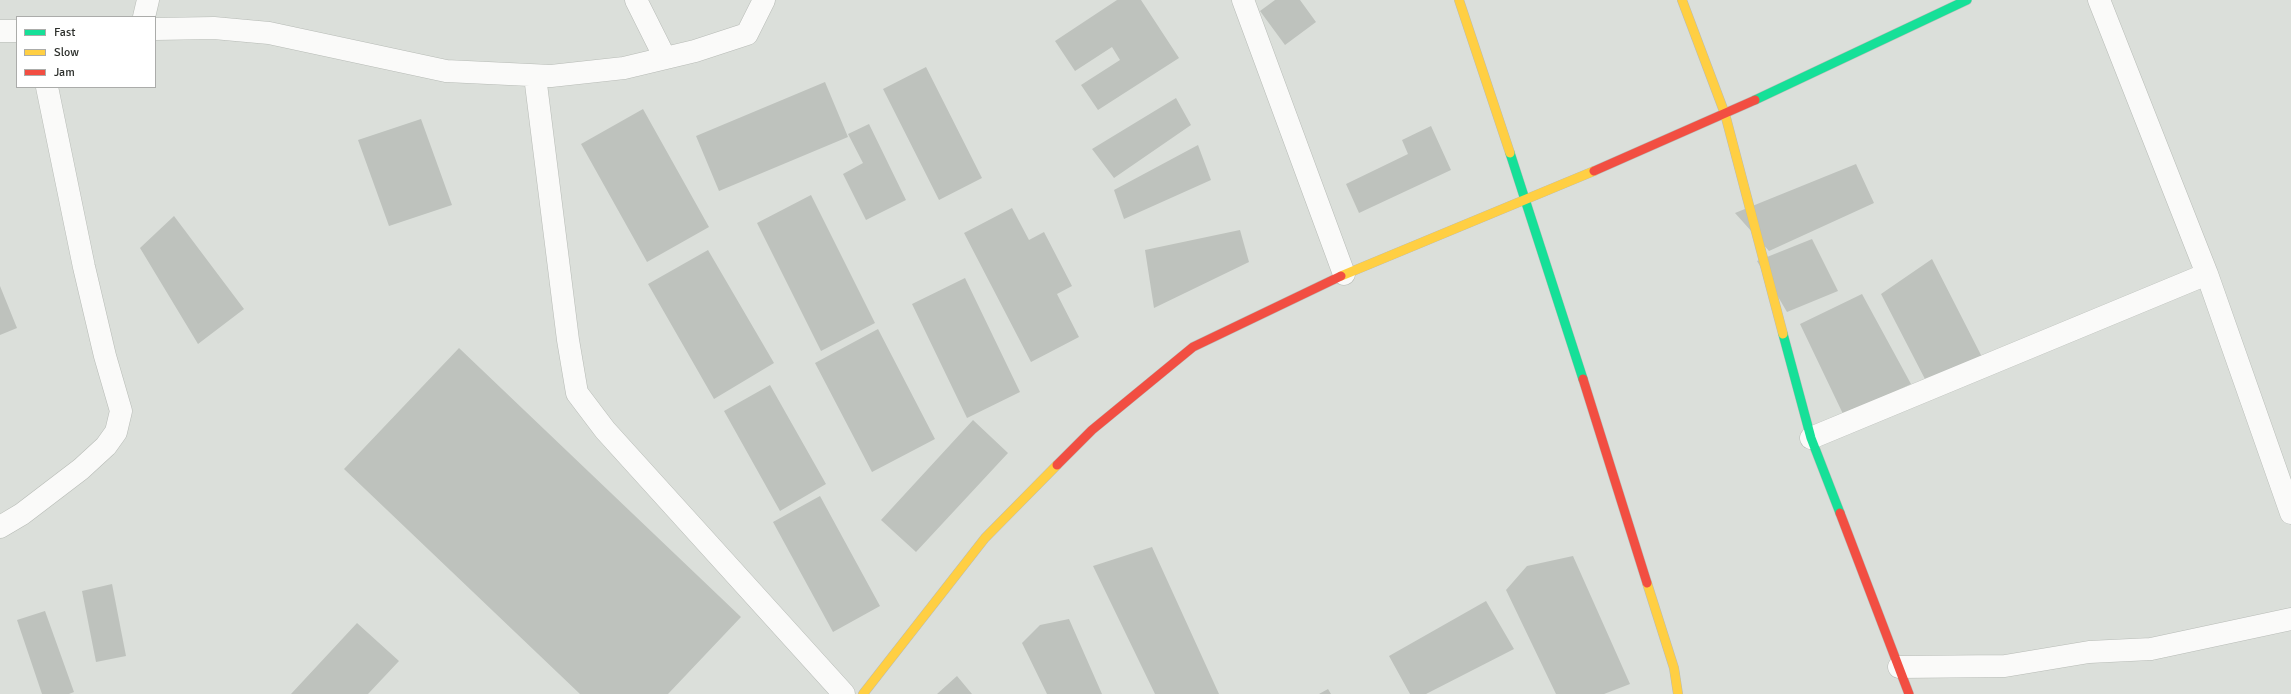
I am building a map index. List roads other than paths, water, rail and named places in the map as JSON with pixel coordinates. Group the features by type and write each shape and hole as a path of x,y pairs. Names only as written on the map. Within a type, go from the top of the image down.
{"street":[{"path":"144,16 148,0"},
{"path":"636,0 665,58"},
{"path":"156,29 214,28 269,33 446,71 535,76 624,68 665,58 747,34 764,0"},
{"path":"1243,0 1344,274"},
{"path":"1459,0 1526,201 1674,668 1678,694"},
{"path":"1682,0 1725,114 1811,438 1909,694"},
{"path":"863,694 985,538 1092,430 1193,347 1344,274 1526,201 1725,114 1967,0"},
{"path":"2099,0 2207,274 2291,513"},
{"path":"0,31 16,31"},
{"path":"535,76 568,340 577,393 605,430 844,694"},
{"path":"0,527 22,514 81,469 106,446 116,432 121,411 105,356 84,267 48,88"},
{"path":"1811,438 2207,274"},
{"path":"1898,667 2005,666 2089,652 2151,649 2291,619"}]}
